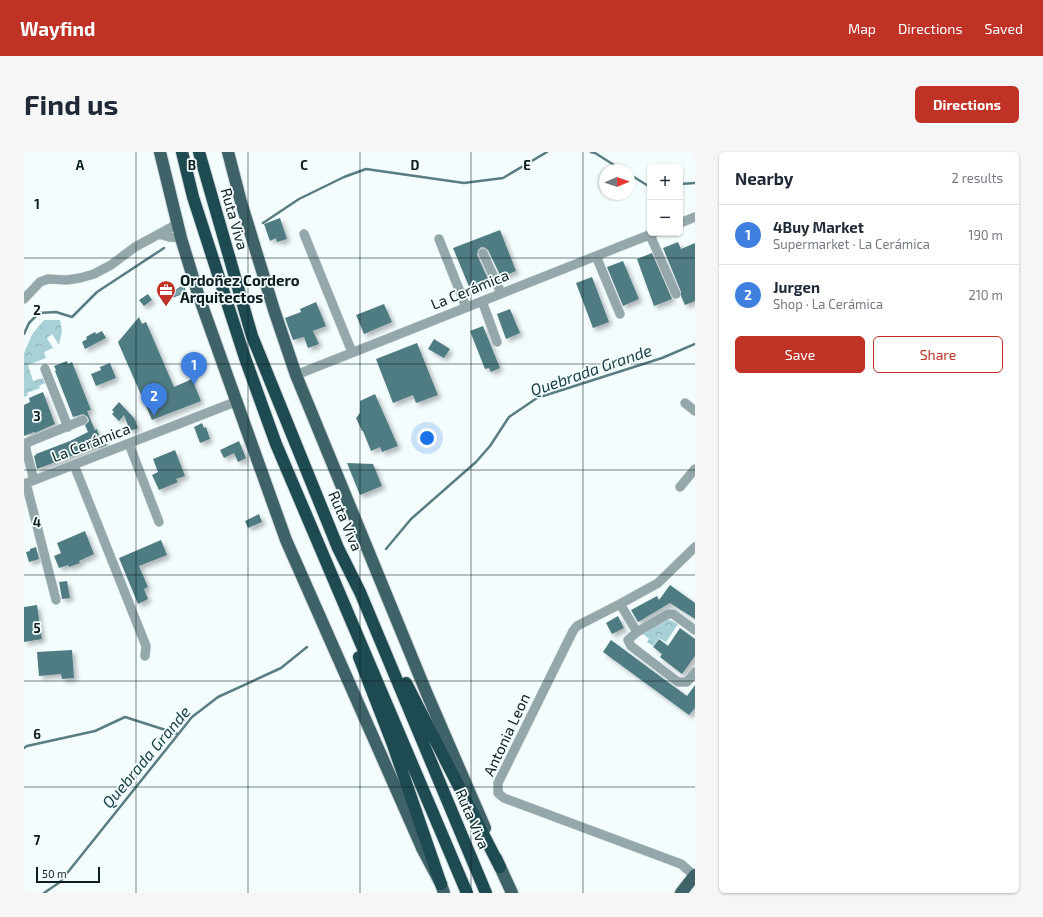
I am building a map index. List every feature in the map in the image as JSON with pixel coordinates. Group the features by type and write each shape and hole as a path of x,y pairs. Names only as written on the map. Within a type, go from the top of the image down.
{"highway":[{"name":"Ruta Viva","path":"182,152 193,197 245,358 276,444 467,893"},
{"name":"Ruta Viva","path":"199,152 252,336 338,548 360,592 486,893"},
{"path":"360,592 500,867"},
{"path":"346,608 360,660 392,742 443,889"}],"main road":[{"path":"160,152 176,221 198,294 235,402 286,540 423,850 443,889"},
{"name":"Ruta Viva","path":"228,152 241,202 274,310 296,375 427,694 478,809 500,867 512,893"},
{"path":"681,893 695,875"}],"street":[{"path":"683,222 695,217"},
{"path":"24,299 40,282 48,279 67,280 94,274 111,265 135,247 172,227 176,221"},
{"path":"159,234 181,238"},
{"path":"304,234 352,352"},
{"name":"La Cerámica","path":"296,375 647,236"},
{"path":"653,236 676,294"},
{"path":"439,239 466,307"},
{"path":"483,253 501,293"},
{"path":"596,256 620,314"},
{"path":"482,301 497,342"},
{"path":"45,368 68,427"},
{"name":"La Cerámica","path":"28,482 235,402"},
{"path":"685,403 695,411"},
{"path":"56,600 28,482 26,443 83,420"},
{"path":"129,444 159,522"},
{"path":"74,465 146,646 145,656"},
{"path":"680,487 695,469"},
{"name":"Antonia Leon","path":"695,547 658,583 577,626 570,635 498,783 498,793 504,798 681,864 695,875"},
{"path":"620,604 637,632"},
{"path":"695,630 673,614 668,614 637,632 628,640 631,646 678,682 687,682 695,672"}],"green space":[{"path":"44,320 60,320 62,331 59,345 52,334 47,338 53,348 44,352 46,358 28,365 33,381 43,378 45,383 39,386 40,388 27,393 28,395 24,397 24,353 33,333"},
{"path":"668,619 678,624 666,642 659,638 653,646 647,642 649,639 643,634"}],"water":[{"path":"183,285 186,292 166,300 164,299"}],"building":[{"path":"280,218 287,239 277,242 276,238 270,241 264,224"},
{"path":"500,230 516,271 501,277 488,250 481,247 478,250 477,255 489,281 470,289 453,248"},
{"path":"678,242 681,249 695,243 695,301 685,305 663,248"},
{"path":"652,253 672,299 654,306 637,259"},
{"path":"623,261 639,299 623,306 607,267"},
{"path":"592,277 609,322 593,328 576,283"},
{"path":"148,294 152,300 144,306 139,300"},
{"path":"316,302 326,326 313,331 319,344 308,348 304,337 293,340 285,318 301,312 300,309"},
{"path":"384,304 392,322 364,334 356,315"},
{"path":"510,309 520,333 506,339 497,314"},
{"path":"139,317 142,324 146,322 174,387 192,379 201,401 152,420 118,342"},
{"path":"483,326 500,368 491,372 489,368 485,369 470,331"},
{"path":"102,331 106,338 85,349 82,342 87,339 86,337 95,332 96,334"},
{"path":"434,339 450,349 444,358 428,349"},
{"path":"417,343 438,395 416,403 413,395 393,403 376,359"},
{"path":"67,361 68,364 72,362 91,410 87,411 95,430 97,429 101,441 105,439 107,445 99,448 98,446 37,469 34,456 36,454 70,441 88,432 85,425 89,421 88,417 83,414 73,417 55,371 54,366"},
{"path":"110,363 116,378 96,386 91,374 101,370 100,367"},
{"path":"43,392 55,424 24,436 24,405 30,402 29,398"},
{"path":"375,394 398,446 382,452 380,447 371,451 356,418 360,413 360,401"},
{"path":"119,402 134,418 138,428 130,431 124,415 119,421 112,414 114,412 112,410"},
{"path":"202,423 204,428 206,427 210,439 200,443 194,427"},
{"path":"239,441 246,458 238,462 234,453 224,458 220,450"},
{"path":"175,450 185,476 176,479 178,482 159,490 152,475 158,472 153,459"},
{"path":"347,463 373,464 382,486 360,495"},
{"path":"259,514 262,522 248,528 245,521"},
{"path":"85,531 94,554 79,561 80,563 69,567 68,565 59,568 54,556 61,553 57,543"},
{"path":"161,540 167,555 139,566 148,587 144,589 148,599 138,604 119,558"},
{"path":"36,547 39,559 29,562 26,552"},
{"path":"67,581 70,598 62,599 59,582"},
{"path":"670,585 695,603 695,619 670,603 638,622 631,610 657,596 659,600"},
{"path":"37,605 42,639 24,642 24,607"},
{"path":"618,616 624,628 612,634 606,623"},
{"path":"680,628 695,639 695,656 682,674 660,657 662,654 653,647 659,639 668,646"},
{"path":"611,640 687,696 695,685 695,708 689,715 603,652"},
{"path":"72,650 74,678 62,679 61,674 39,676 37,652"}],"waterway":[{"path":"263,223 299,199 344,177 366,169 464,183 503,178 547,152"},
{"path":"591,152 612,164"},
{"path":"635,178 647,185"},
{"path":"683,184 695,183"},
{"path":"24,334 29,323 39,313 56,312 72,317 97,292 164,248"},
{"name":"Quebrada Grande","path":"386,549 411,519 476,462 490,446 509,417 537,398 662,358 695,344"},
{"name":"Quebrada Grande","path":"44,893 60,882 192,717 218,697 281,668 307,647"},
{"path":"24,748 27,746 95,731 125,717 178,734"}],"place":[{"name":"Ordoñez Cordero Arquitectos","path":"166,307"},
{"name":"4Buy Market","path":"194,385"},
{"name":"Jurgen","path":"154,416"}]}
